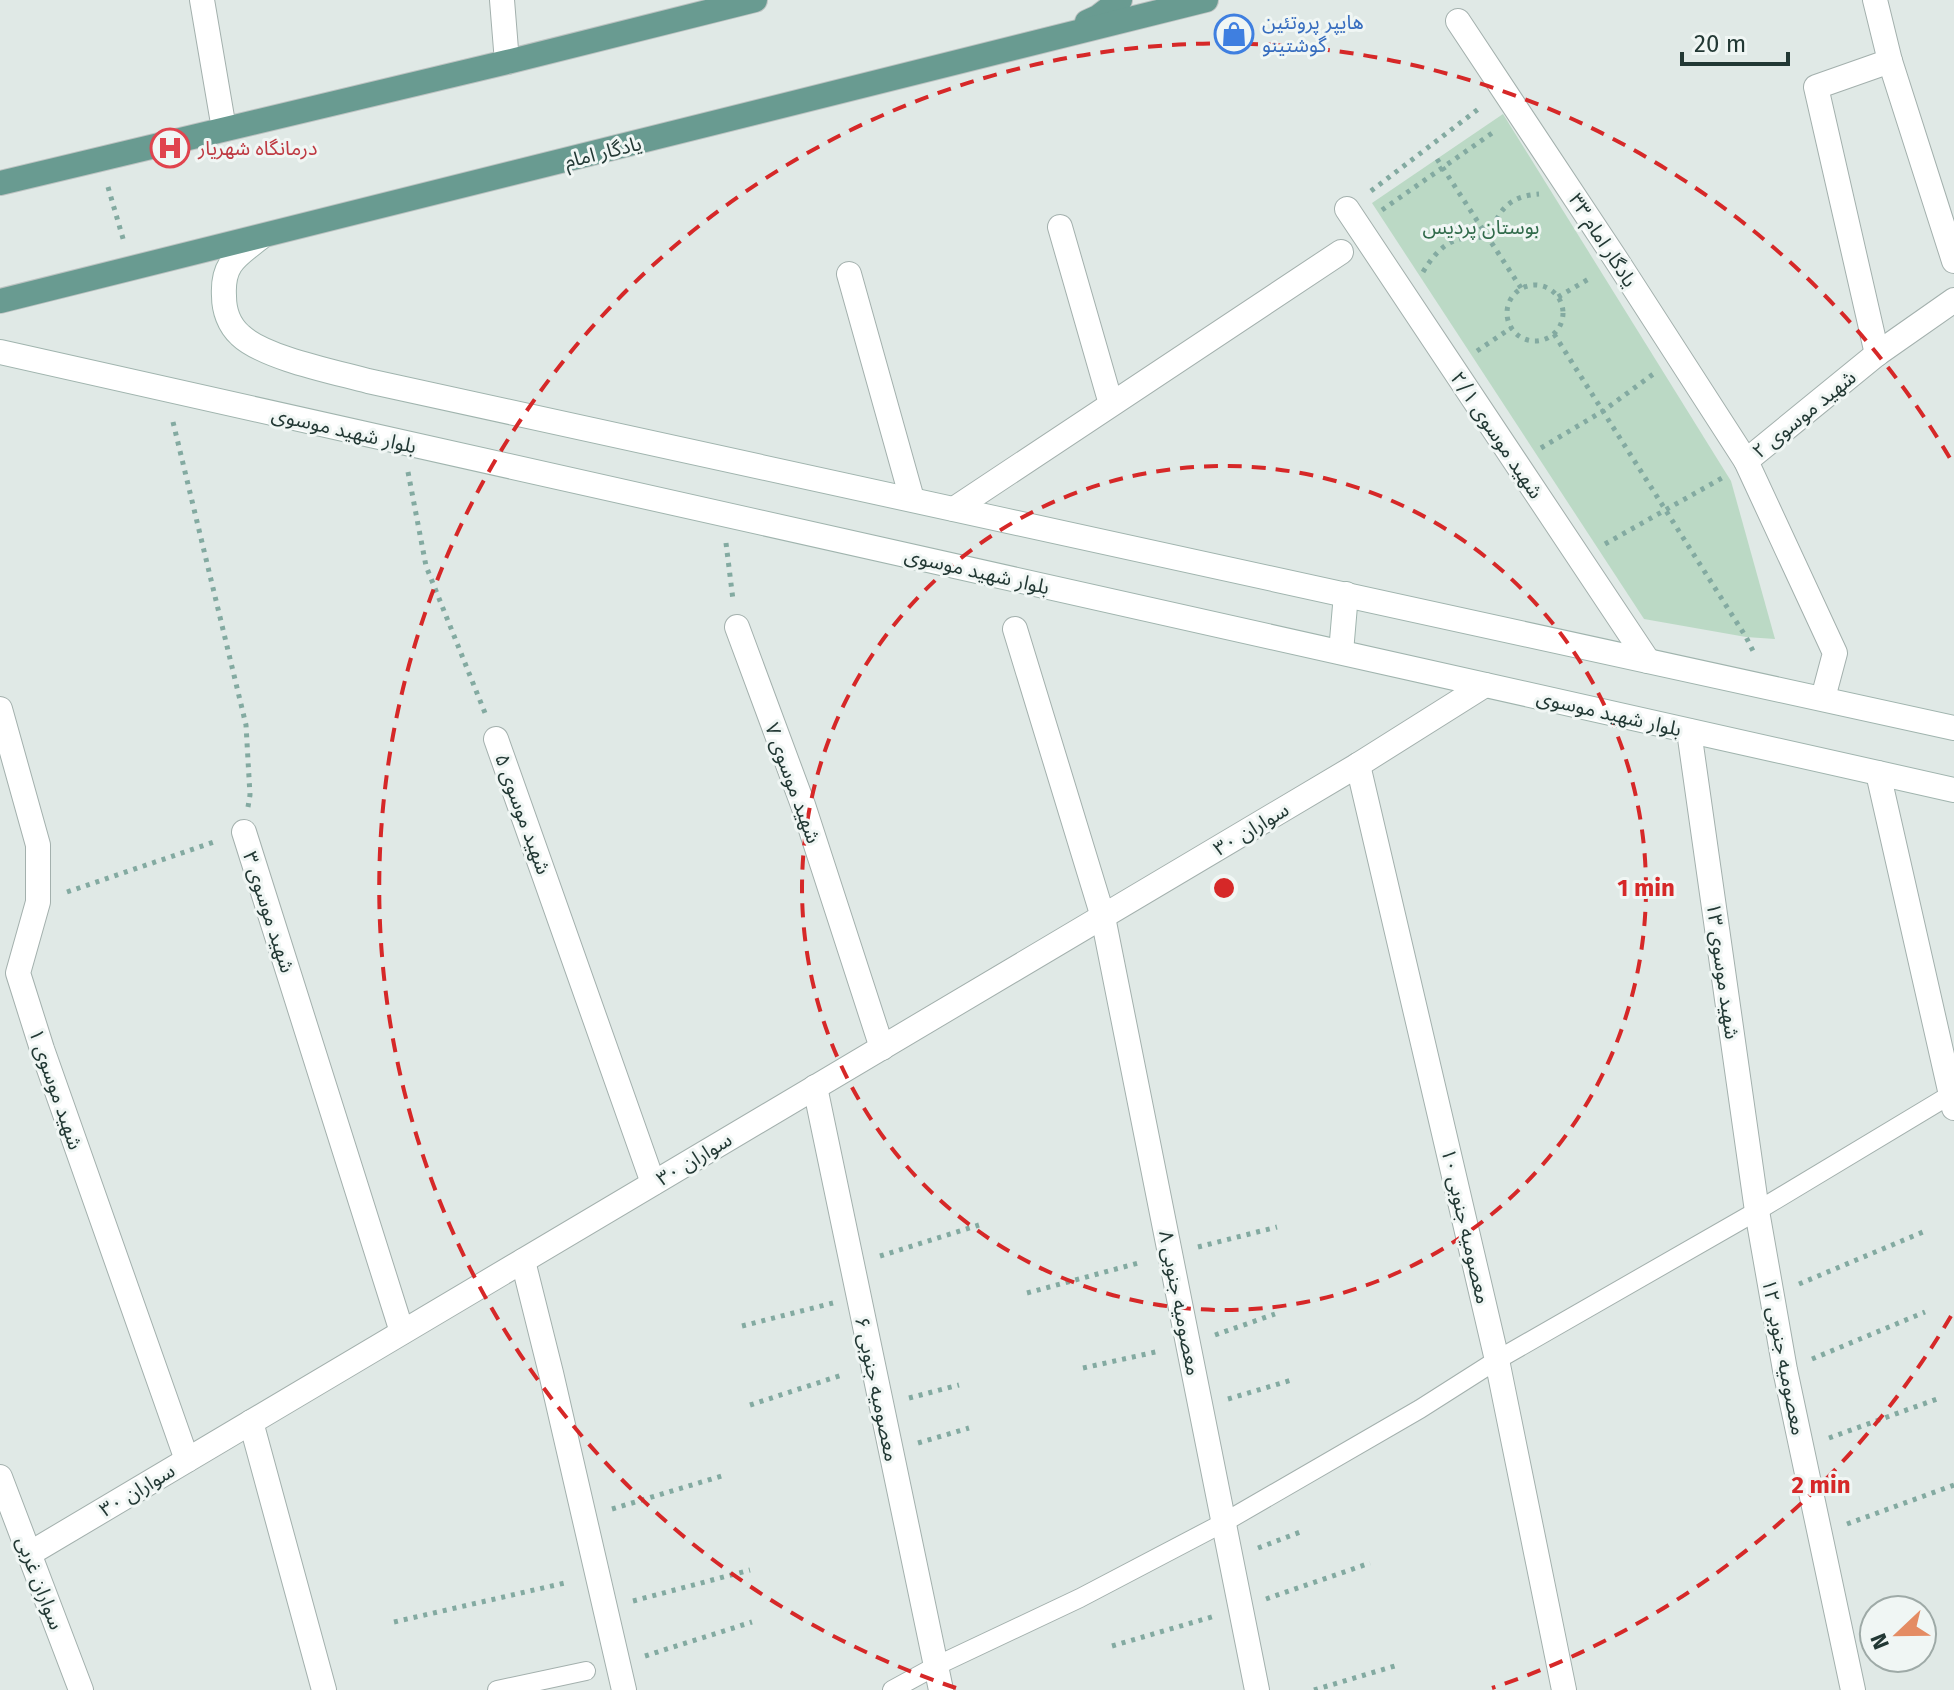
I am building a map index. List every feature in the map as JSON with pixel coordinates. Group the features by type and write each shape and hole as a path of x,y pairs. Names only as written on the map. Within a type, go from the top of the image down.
{"main road":[{"path":"1045,42 1098,17 1120,0"},
{"name":"یادگار امام","path":"0,301 1206,0"},
{"path":"0,183 507,62 746,1"}],"street":[{"path":"202,0 224,129"},
{"path":"502,0 507,62"},
{"path":"1875,0 1890,61 1954,261"},
{"name":"یادگار امام ۳۳","path":"1458,21 1746,461"},
{"path":"1877,354 1816,87 1890,61"},
{"name":"شهید موسوی ۲/۱","path":"1352,218 1648,661"},
{"path":"1060,227 1111,404"},
{"path":"261,237 230,262 223,285 224,311 239,334 261,350 368,381 1954,728"},
{"path":"954,509 1341,252"},
{"path":"849,274 912,499"},
{"name":"شهید موسوی ۲","path":"1823,698 1835,653 1746,461 1877,354 1954,300"},
{"name":"بلوار شهید موسوی","path":"0,352 1954,790"},
{"path":"1341,652 1346,594"},
{"name":"شهید موسوی ۷","path":"737,627 803,805 882,1048"},
{"name":"معصومیه جنوبی ۸","path":"1015,629 1103,917 1257,1690"},
{"name":"سواران ۳۰","path":"29,1554 1358,765 1485,685"},
{"name":"شهید موسوی ۱","path":"0,709 38,845 38,902 18,973 187,1460"},
{"name":"شهید موسوی ۱۳","path":"1689,731 1757,1211"},
{"name":"شهید موسوی ۵","path":"496,739 653,1183"},
{"name":"معصومیه جنوبی ۱۰","path":"1358,765 1497,1360 1564,1690"},
{"path":"1878,773 1952,1102"},
{"name":"شهید موسوی ۳","path":"244,832 402,1332"},
{"name":"معصومیه جنوبی ۶","path":"815,1087 941,1690"},
{"name":"معصومیه جنوبی ۱۲","path":"1757,1211 1785,1370 1853,1690"},
{"path":"523,1261 624,1690"},
{"path":"251,1422 324,1690"},
{"name":"سواران غربی","path":"0,1477 81,1690"}],"lane":[{"path":"892,1690 1080,1598 1223,1523 1497,1360 1952,1102"},
{"path":"497,1690 586,1671"}],"path":[{"path":"1352,218 1504,90"},
{"path":"1352,218 1443,168 1520,114"},
{"path":"100,159 131,269"},
{"path":"1437,159 1521,288"},
{"path":"1489,238 1506,206 1527,194 1552,192 1565,183"},
{"path":"1401,290 1420,277 1446,244 1476,237 1489,238"},
{"path":"1558,297 1617,261"},
{"path":"1535,285 1548,288 1558,297 1563,310 1562,323 1554,334 1544,340 1531,341 1520,337 1511,328 1507,314 1511,299 1521,288 1535,285"},
{"path":"1452,367 1511,328"},
{"path":"1554,334 1746,637 1772,688"},
{"path":"1516,463 1603,411 1678,354"},
{"name":"شهید موسوی ۳","path":"166,389 246,725 250,795 244,832"},
{"name":"شهید موسوی ۵","path":"403,443 426,566 496,739"},
{"path":"1579,556 1665,511 1746,461"},
{"path":"722,514 737,627"},
{"path":"38,902 244,832"},
{"path":"852,1265 979,1225"},
{"path":"1027,1293 1277,1227"},
{"path":"1772,1296 1923,1232"},
{"path":"742,1326 857,1297"},
{"path":"1785,1370 1925,1312"},
{"path":"1083,1368 1188,1345 1275,1314"},
{"path":"750,1405 873,1365"},
{"path":"1200,1407 1295,1379"},
{"path":"881,1406 959,1385"},
{"path":"1802,1448 1937,1399"},
{"path":"891,1451 969,1428"},
{"path":"584,1517 725,1475"},
{"path":"1820,1534 1954,1485"},
{"path":"1231,1559 1303,1531"},
{"path":"1112,1646 1240,1609 1370,1563"},
{"path":"605,1608 750,1570"},
{"path":"394,1622 597,1575"},
{"path":"618,1664 752,1622"},
{"path":"1314,1690 1398,1665"}],"green space":[{"name":"بوستان پردیس","path":"1503,114 1731,481 1775,639 1644,619 1372,203"}],"place":[{"name":"هایپر پروتئین گوشتینو","path":"1234,34"},
{"name":"درمانگاه شهریار","path":"170,148"}]}
